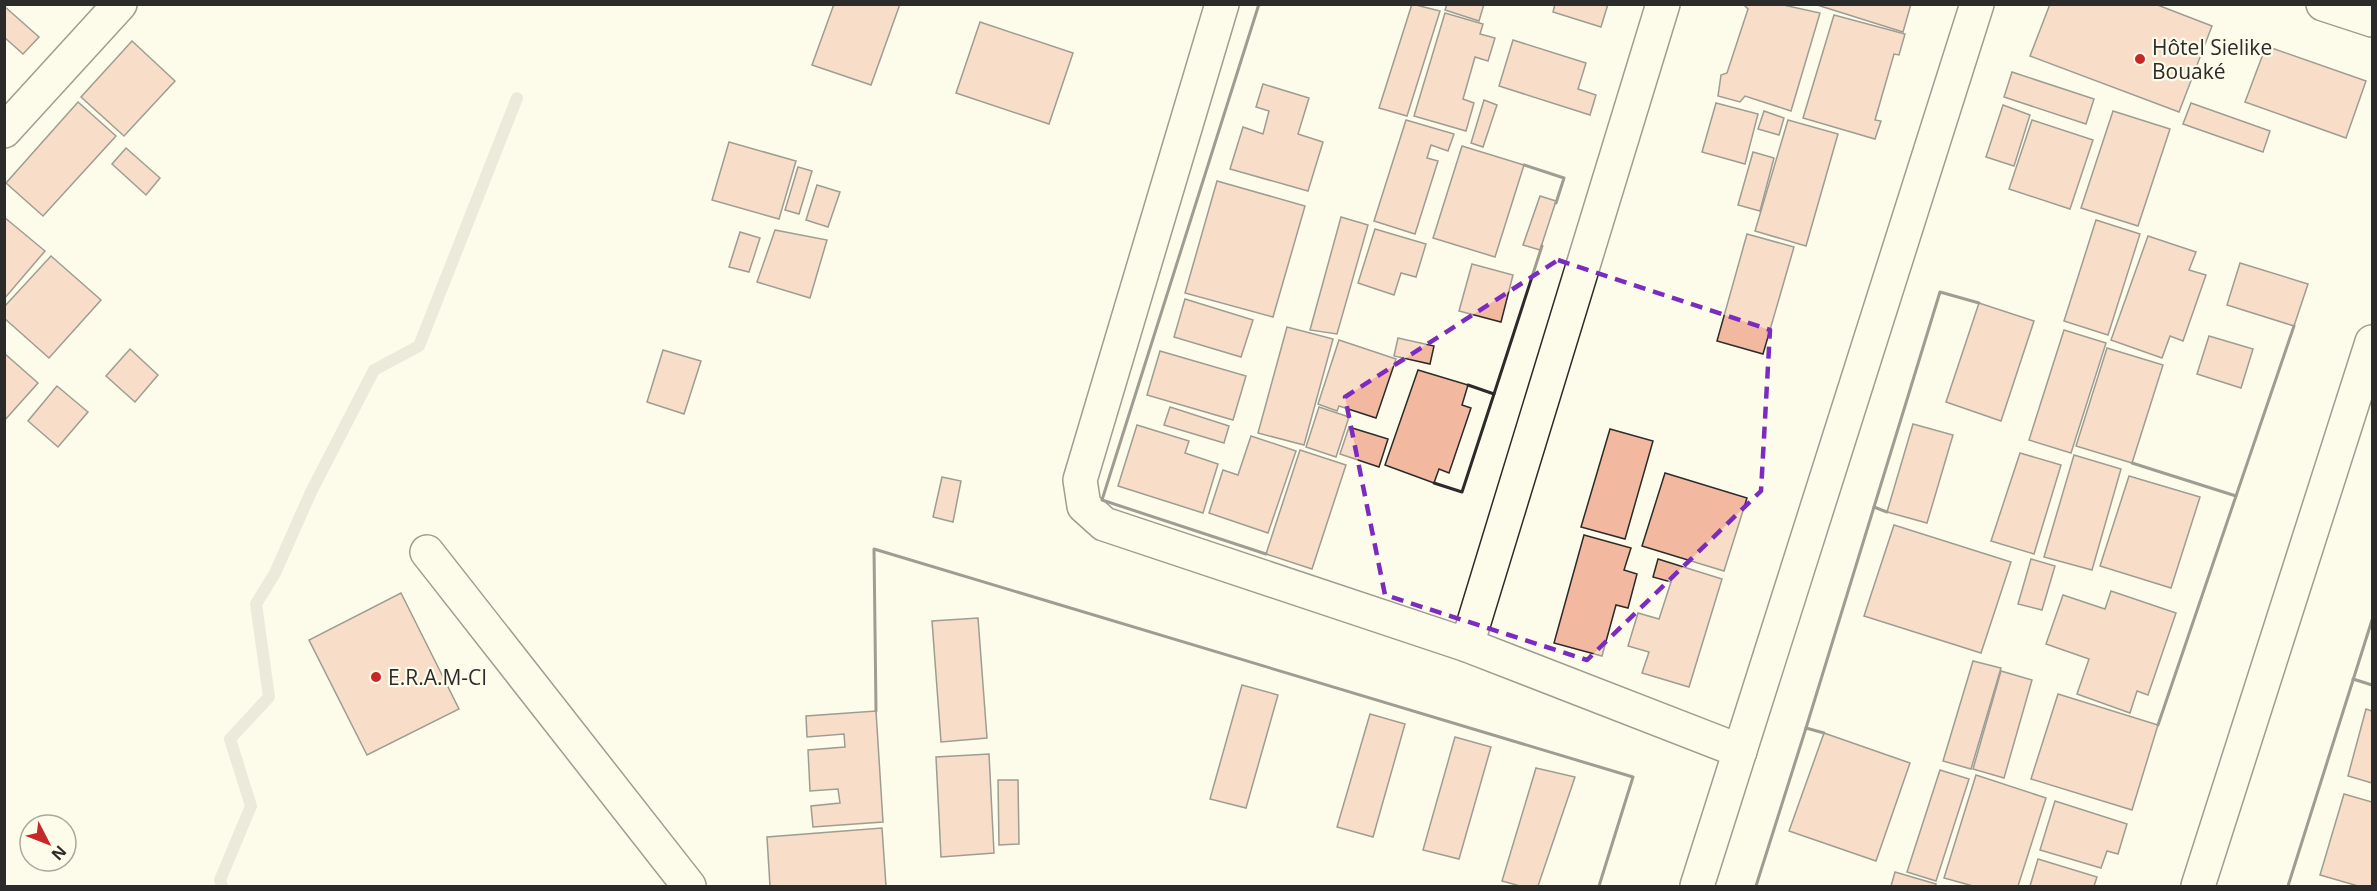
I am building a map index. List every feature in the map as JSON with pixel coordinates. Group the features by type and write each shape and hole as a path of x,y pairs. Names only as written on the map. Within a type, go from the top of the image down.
{"street":[{"path":"4,131 120,4"},
{"path":"1222,4 1080,480 1084,506 1104,524 1467,645 1740,751"},
{"path":"1467,645 1663,4"},
{"path":"1697,886 1977,4"},
{"path":"2323,4 2373,20"},
{"path":"2198,886 2373,342"},
{"path":"428,552 689,886"}],"highlighted area":[{"path":"1558,260 1770,330 1761,491 1587,660 1385,595 1345,397"}],"building":[{"path":"834,4 900,4 871,85 812,65"},
{"path":"1412,4 1440,11 1407,116 1379,108"},
{"path":"1447,4 1484,4 1479,21 1445,10"},
{"path":"1555,4 1608,4 1601,27 1553,12"},
{"path":"1743,4 1779,4 1820,13 1791,111 1745,96 1740,102 1718,96 1721,75 1727,73 1748,9"},
{"path":"1814,4 1911,4 1903,32"},
{"path":"2050,4 2155,4 2212,26 2179,112 2030,56"},
{"path":"4,6 39,37 23,54 4,37"},
{"path":"1445,13 1483,24 1480,34 1495,38 1488,61 1475,57 1463,99 1474,103 1466,131 1414,116"},
{"path":"1834,15 1905,34 1899,55 1894,54 1875,120 1881,121 1875,139 1803,118"},
{"path":"980,22 1073,53 1049,124 956,93"},
{"path":"1513,40 1586,63 1578,89 1596,95 1590,115 1499,86"},
{"path":"132,41 175,81 124,136 81,97"},
{"path":"2266,46 2366,81 2346,138 2245,102"},
{"path":"2012,72 2094,99 2086,124 2004,97"},
{"path":"1263,84 1309,98 1298,134 1323,142 1308,191 1230,169 1243,127 1263,134 1269,111 1256,107"},
{"path":"1484,100 1497,105 1483,147 1471,143"},
{"path":"78,102 116,136 43,216 6,183"},
{"path":"1716,103 1758,114 1745,164 1702,152"},
{"path":"2191,103 2270,131 2263,152 2183,124"},
{"path":"2003,105 2030,115 2014,166 1986,157"},
{"path":"1764,111 1784,118 1779,135 1758,129"},
{"path":"2113,111 2170,129 2138,226 2081,208"},
{"path":"1406,120 1454,134 1448,151 1431,145 1427,158 1438,161 1415,234 1374,221"},
{"path":"1788,120 1838,134 1806,246 1755,231"},
{"path":"2032,120 2093,140 2070,209 2009,189"},
{"path":"729,142 796,161 779,219 712,200"},
{"path":"1462,146 1524,165 1495,257 1433,238"},
{"path":"126,148 160,178 146,195 112,164"},
{"path":"1753,152 1774,158 1760,211 1738,205"},
{"path":"798,167 812,171 799,214 785,210"},
{"path":"1217,181 1305,206 1273,317 1185,293"},
{"path":"817,185 840,192 828,227 806,220"},
{"path":"1540,196 1556,201 1540,250 1523,245"},
{"path":"4,217 45,251 4,299"},
{"path":"1341,217 1368,225 1337,334 1310,330"},
{"path":"2096,220 2140,234 2108,335 2064,321"},
{"path":"1375,229 1426,244 1416,277 1401,273 1394,295 1358,283"},
{"path":"775,230 827,240 810,298 757,282"},
{"path":"740,232 760,238 749,272 729,267"},
{"path":"1747,234 1794,247 1763,354 1717,341"},
{"path":"2148,236 2196,252 2189,270 2206,275 2183,341 2170,336 2162,358 2111,340"},
{"path":"51,256 101,300 49,358 4,318 4,307"},
{"path":"2240,263 2308,284 2294,326 2227,305"},
{"path":"1472,264 1513,275 1501,322 1459,311"},
{"path":"1185,299 1253,320 1241,357 1174,337"},
{"path":"1979,303 2034,321 2001,421 1946,402"},
{"path":"1287,327 1333,339 1304,445 1258,433"},
{"path":"2064,330 2106,343 2071,453 2029,440"},
{"path":"2209,336 2253,349 2241,388 2197,374"},
{"path":"1398,338 1434,346 1430,364 1394,356"},
{"path":"1339,340 1396,359 1376,418 1339,406 1337,411 1318,404"},
{"path":"2107,348 2163,365 2132,463 2076,446"},
{"path":"130,349 158,375 135,402 106,376"},
{"path":"663,350 701,361 684,414 647,402"},
{"path":"1160,351 1246,376 1233,420 1147,395"},
{"path":"4,353 38,383 4,421"},
{"path":"1418,370 1468,385 1462,405 1471,408 1449,473 1439,469 1434,483 1385,465"},
{"path":"57,386 88,412 58,447 28,421"},
{"path":"1170,407 1229,426 1224,443 1164,425"},
{"path":"1319,407 1349,417 1336,457 1306,447"},
{"path":"1913,424 1953,435 1927,523 1887,512"},
{"path":"1137,425 1189,441 1185,453 1218,464 1203,513 1118,486"},
{"path":"1349,427 1388,439 1379,467 1340,454"},
{"path":"1610,429 1653,441 1625,539 1581,527"},
{"path":"1251,436 1296,451 1268,533 1209,513 1223,470 1238,475"},
{"path":"1300,450 1346,465 1312,569 1266,554"},
{"path":"2020,453 2061,465 2034,554 1991,541"},
{"path":"2074,455 2121,469 2092,570 2044,557"},
{"path":"1665,473 1747,498 1724,571 1642,546"},
{"path":"2129,476 2200,497 2171,588 2100,566"},
{"path":"942,477 961,481 953,522 933,517"},
{"path":"1894,525 2011,562 1981,653 1864,616"},
{"path":"1584,535 1631,548 1624,570 1637,574 1628,608 1616,605 1602,656 1554,643"},
{"path":"1658,559 1722,579 1689,687 1642,673 1649,652 1628,646 1638,613 1659,619 1671,582 1653,577"},
{"path":"2031,559 2055,566 2042,610 2018,604"},
{"path":"2111,591 2176,613 2148,695 2137,691 2130,713 2077,694 2089,659 2046,644 2063,595 2105,609"},
{"path":"401,593 459,709 367,755 309,640"},
{"path":"978,618 987,738 941,742 932,621"},
{"path":"1973,661 2001,668 1971,769 1943,761"},
{"path":"2001,671 2032,680 2004,778 1973,769"},
{"path":"1242,685 1278,695 1246,808 1210,799"},
{"path":"2058,694 2158,725 2132,810 2031,779"},
{"path":"2366,709 2372,711 2372,783 2348,776"},
{"path":"876,711 883,822 813,827 811,806 840,803 838,789 810,791 808,750 845,747 844,734 807,737 806,716"},
{"path":"1370,714 1405,724 1373,837 1337,827"},
{"path":"1824,733 1910,763 1876,861 1789,831"},
{"path":"1455,737 1491,747 1459,859 1423,850"},
{"path":"989,754 994,853 941,857 936,757"},
{"path":"1536,768 1575,777 1538,886 1520,886 1502,881"},
{"path":"1940,770 1969,779 1936,881 1907,872"},
{"path":"1976,775 2046,798 2018,886 1973,886 1944,878"},
{"path":"998,780 1018,780 1019,844 999,845"},
{"path":"2344,794 2372,802 2372,886 2358,886 2320,875"},
{"path":"2055,801 2127,824 2118,854 2107,851 2101,868 2040,850"},
{"path":"882,828 886,886 770,886 767,837"},
{"path":"2038,859 2097,877 2094,886 2030,886"},
{"path":"1895,872 1936,884 1935,886 1891,886"}],"waterway":[{"path":"222,886 220,880 251,806 230,739 269,697 256,604 275,573 311,492 374,370 419,346 517,98"}],"wall":[{"path":"1259,4 1102,500 1266,554"},
{"path":"1524,165 1564,178 1556,203"},
{"path":"1468,385 1494,394 1542,246"},
{"path":"1887,512 1874,507 1940,292 1979,303"},
{"path":"2132,463 2236,496 2294,326"},
{"path":"1434,483 1462,492 1494,394"},
{"path":"2158,725 2236,496"},
{"path":"1824,733 1806,728 1874,507"},
{"path":"876,711 874,549 1633,777 1599,886"},
{"path":"2288,886 2372,620"},
{"path":"2353,679 2372,685"},
{"path":"1756,886 1806,728"}],"place":[{"name":"Hôtel Sielike Bouaké","path":"2140,59"},
{"name":"E.R.A.M-CI","path":"376,677"}]}
